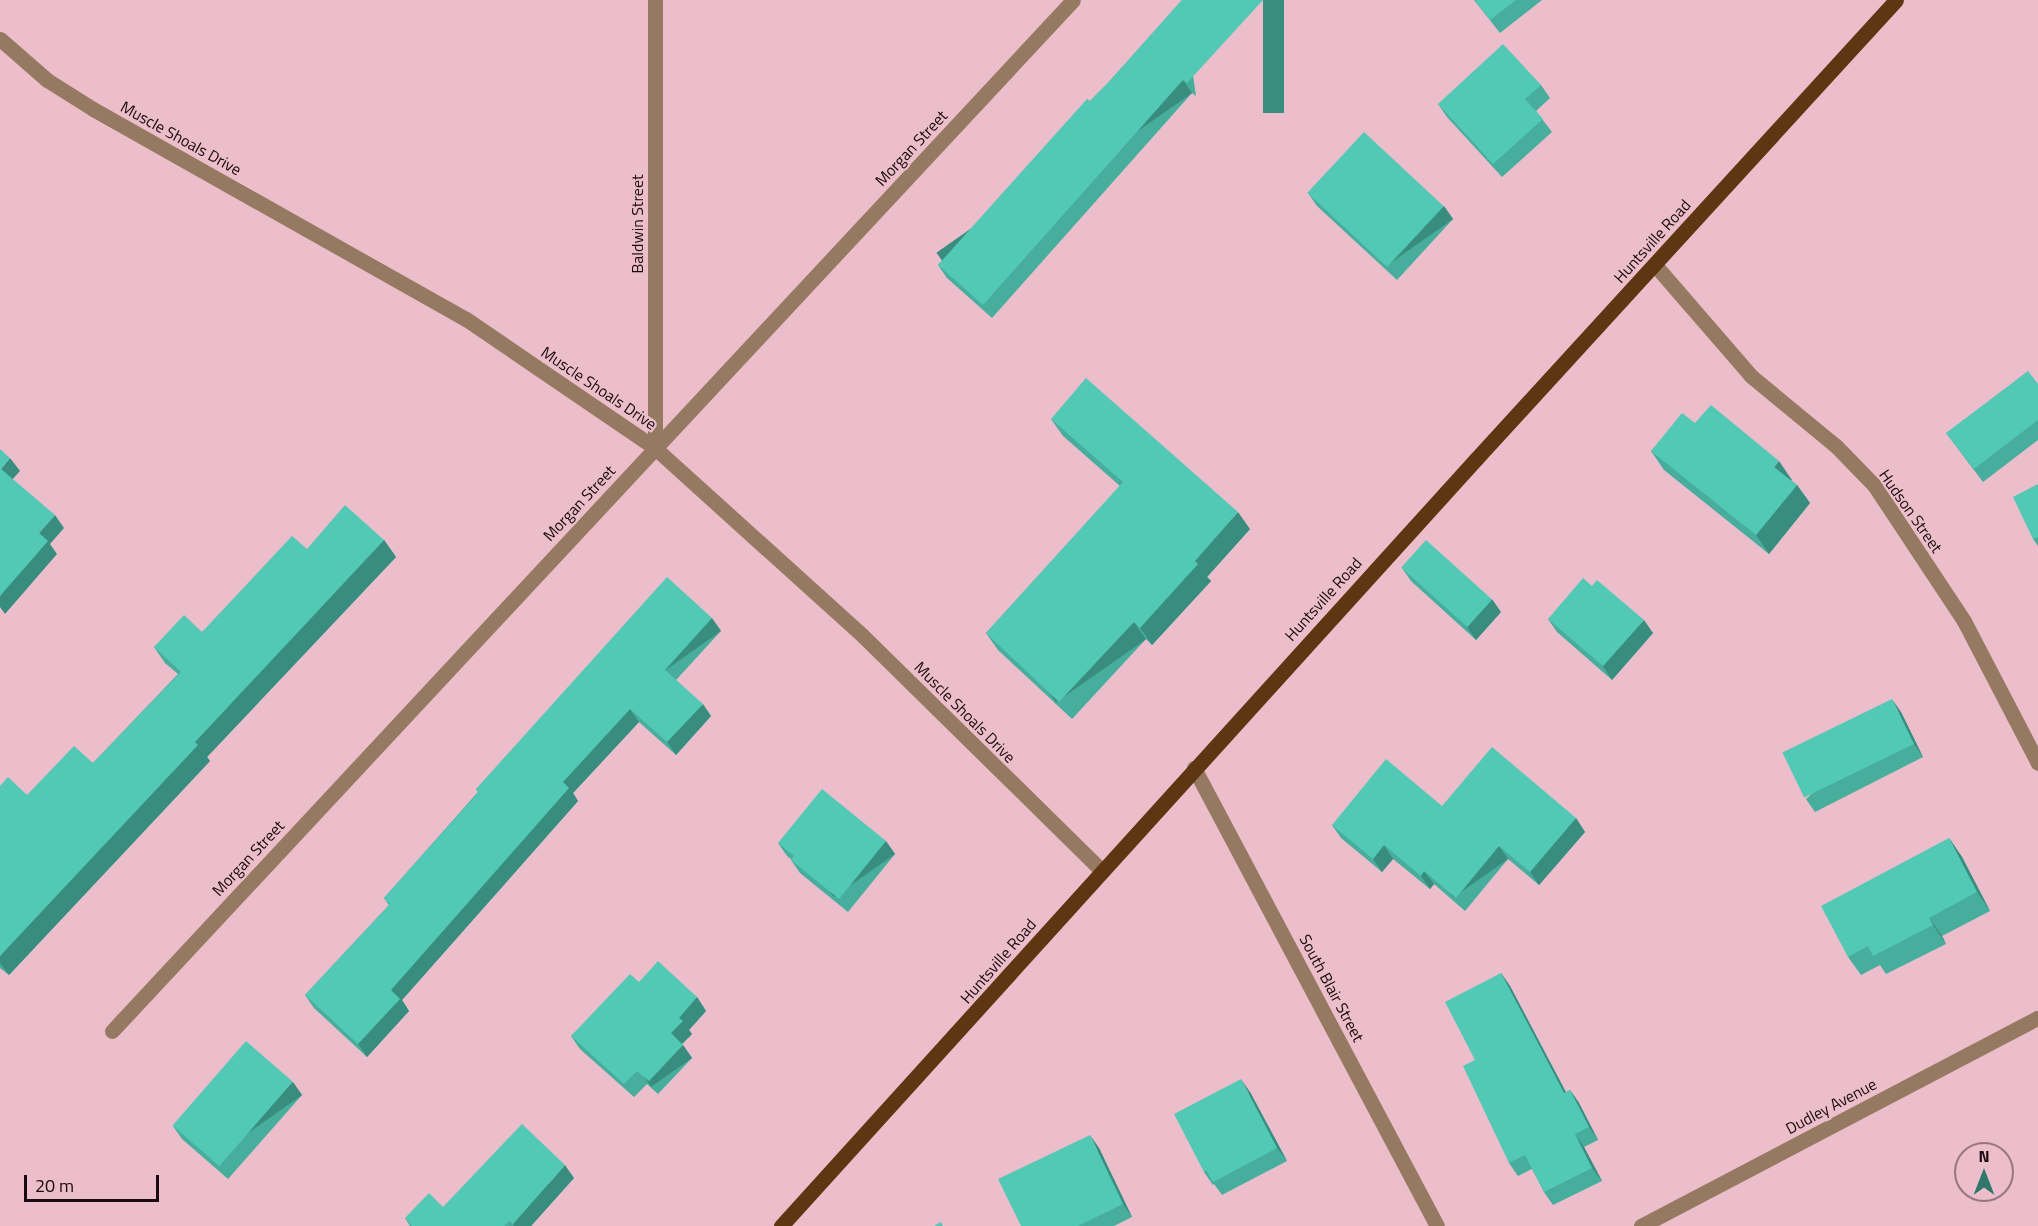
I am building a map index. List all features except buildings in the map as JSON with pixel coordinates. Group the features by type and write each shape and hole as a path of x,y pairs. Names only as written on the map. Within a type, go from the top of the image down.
{"main road":[{"name":"Huntsville Road","path":"781,1226 963,1028 1101,870 1896,0"}],"street":[{"name":"Baldwin Street","path":"655,448 656,0"},
{"name":"Morgan Street","path":"112,1031 1073,0"},
{"name":"Muscle Shoals Drive","path":"0,39 47,80 93,109 466,319 655,448 862,635 1101,870"},
{"name":"Hudson Street","path":"1655,265 1751,376 1836,446 1874,485 1964,621 2038,763"},
{"name":"South Blair Street","path":"1194,768 1437,1226"},
{"name":"Dudley Avenue","path":"1641,1226 2038,1018"}]}
